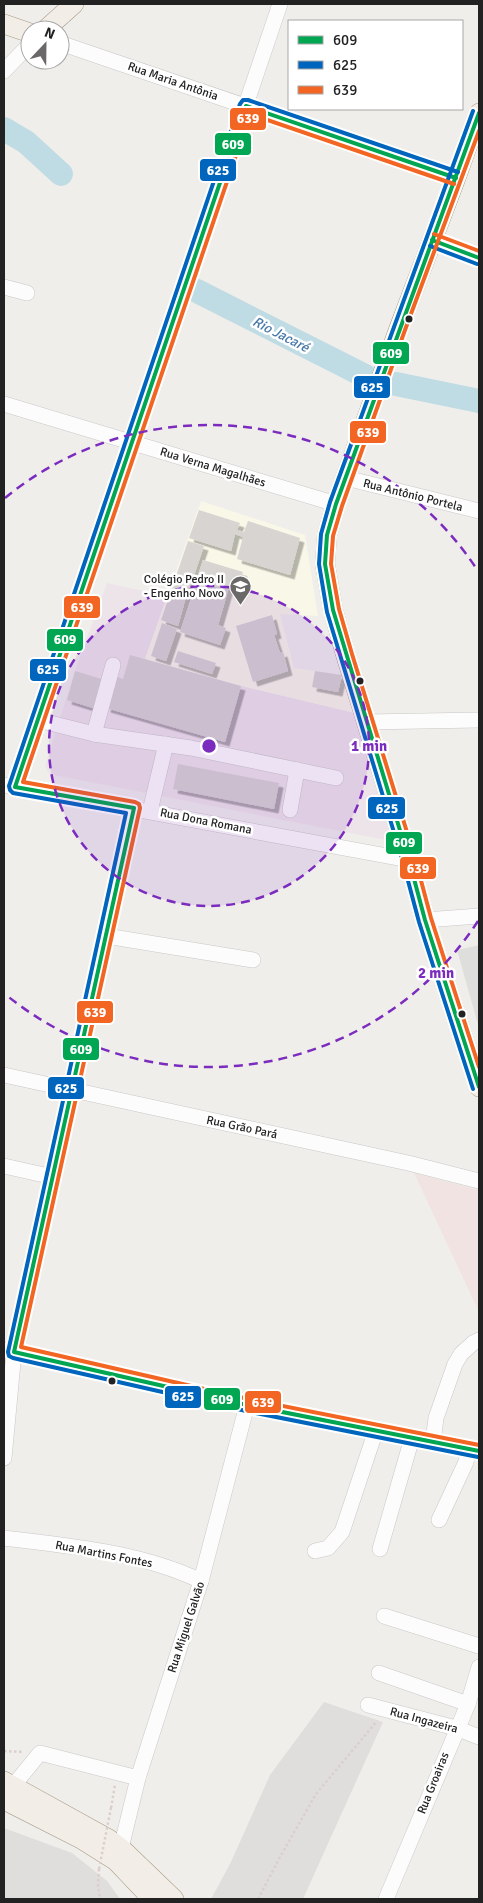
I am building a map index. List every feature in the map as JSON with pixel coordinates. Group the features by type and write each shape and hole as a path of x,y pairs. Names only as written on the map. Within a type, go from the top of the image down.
{"main road":[{"path":"56,20 74,4"},
{"path":"4,24 20,30"},
{"path":"479,114 336,504 327,535 325,564 333,610 425,920 479,1087"},
{"path":"7,1789 102,1835 121,1848 174,1899"},
{"path":"7,1789 80,1839 116,1860 152,1899"}],"street":[{"path":"10,786 38,720 280,4"},
{"name":"Rua Maria Antônia","path":"70,46 456,178"},
{"path":"4,71 20,54"},
{"path":"432,240 479,258"},
{"path":"4,287 27,293"},
{"name":"Rua Verna Magalhães","path":"4,404 336,504"},
{"name":"Rua Antônio Portela","path":"346,478 479,511"},
{"path":"94,734 113,665"},
{"path":"38,720 94,734 166,744 336,778"},
{"path":"366,722 479,720"},
{"path":"150,811 166,744"},
{"path":"290,810 297,770"},
{"name":"Rua Dona Romana","path":"10,786 408,860"},
{"path":"4,1458 9,1351 53,1177 134,808"},
{"path":"425,920 479,916"},
{"path":"106,936 253,960"},
{"name":"Rua Grão Pará","path":"4,1075 408,1163 479,1181"},
{"path":"4,1166 53,1177"},
{"path":"433,1442 436,1418 455,1364 461,1354 479,1340"},
{"path":"9,1351 247,1405 474,1450 466,1462 439,1520"},
{"name":"Rua Miguel Galvão","path":"121,1848 138,1778 201,1581 247,1405"},
{"path":"315,1551 328,1548 342,1532 376,1430"},
{"path":"380,1549 412,1438"},
{"name":"Rua Martins Fontes","path":"4,1538 117,1555 164,1566 201,1581"},
{"path":"384,1616 479,1646"},
{"name":"Rua Groairas","path":"386,1899 456,1728 468,1704 479,1667"},
{"path":"379,1673 468,1704"},
{"name":"Rua Ingazeira","path":"368,1704 456,1728 479,1737"},
{"path":"7,1789 40,1753 138,1778"}],"path":[{"path":"258,1899 316,1794 386,1710"},
{"path":"100,1899 98,1886 99,1869 118,1773"}],"shaded area":[{"name":"Colégio Pedro II - Engenho Novo","path":"201,501 305,535 318,616 280,614 294,668 342,675 355,713 241,686 145,659"},
{"path":"107,583 167,596 145,658 241,686 355,713 393,836 386,840 49,774 45,766 75,671"},
{"path":"479,945 479,1028 457,950"},
{"path":"414,1173 479,1190 479,1312"},
{"path":"324,1702 383,1722 303,1899 211,1899 230,1864 270,1775"},
{"path":"4,1828 72,1853 107,1881 120,1899 4,1899"}],"building":[{"path":"199,510 240,523 237,530 244,532 248,521 300,538 290,575 237,559 243,537 235,534 231,551 189,538"},
{"path":"188,541 204,546 188,593 192,594 203,560 243,572 238,586 230,584 218,625 226,628 220,645 180,632 191,599 186,597 178,626 161,620"},
{"path":"272,615 277,634 274,635 280,653 283,652 288,671 253,682 236,626"},
{"path":"162,623 177,629 166,661 151,656"},
{"path":"178,651 216,663 212,674 174,662"},
{"path":"130,655 241,686 225,742 106,708 115,676 123,679"},
{"path":"75,671 105,680 96,709 67,700"},
{"path":"315,671 342,675 338,692 312,687"},
{"path":"178,764 279,783 274,809 173,789"}],"waterway":[{"name":"Rio Jacaré","path":"4,129 26,142 61,174"},
{"name":"Rio Jacaré","path":"197,291 365,376"},
{"name":"Rio Jacaré","path":"396,384 479,401"}],"transit line":[{"name":"625","path":"458,172 248,100 243,100 240,104 9,786 13,793 126,813 8,1352 9,1356 13,1358 246,1411 478,1457"},
{"name":"609","path":"456,178 246,106 15,787 134,808 14,1352 247,1405 479,1451"},
{"name":"625","path":"473,111 330,502 321,534 319,564 327,612 403,862 419,922 473,1089"},
{"name":"609","path":"479,113 336,504 327,535 325,564 333,610 409,860 425,920 479,1087"},
{"name":"639","path":"454,184 250,114 23,782 135,802 139,804 140,808 21,1347 248,1399 479,1445"},
{"name":"639","path":"479,131 342,506 333,536 331,564 339,609 352,654 415,858 431,918 479,1067"},
{"name":"639","path":"434,234 479,251"},
{"name":"609","path":"432,240 479,258"},
{"name":"625","path":"430,246 477,264"}],"place":[{"name":"Colégio Pedro II - Engenho Novo","path":"240,605"}]}
